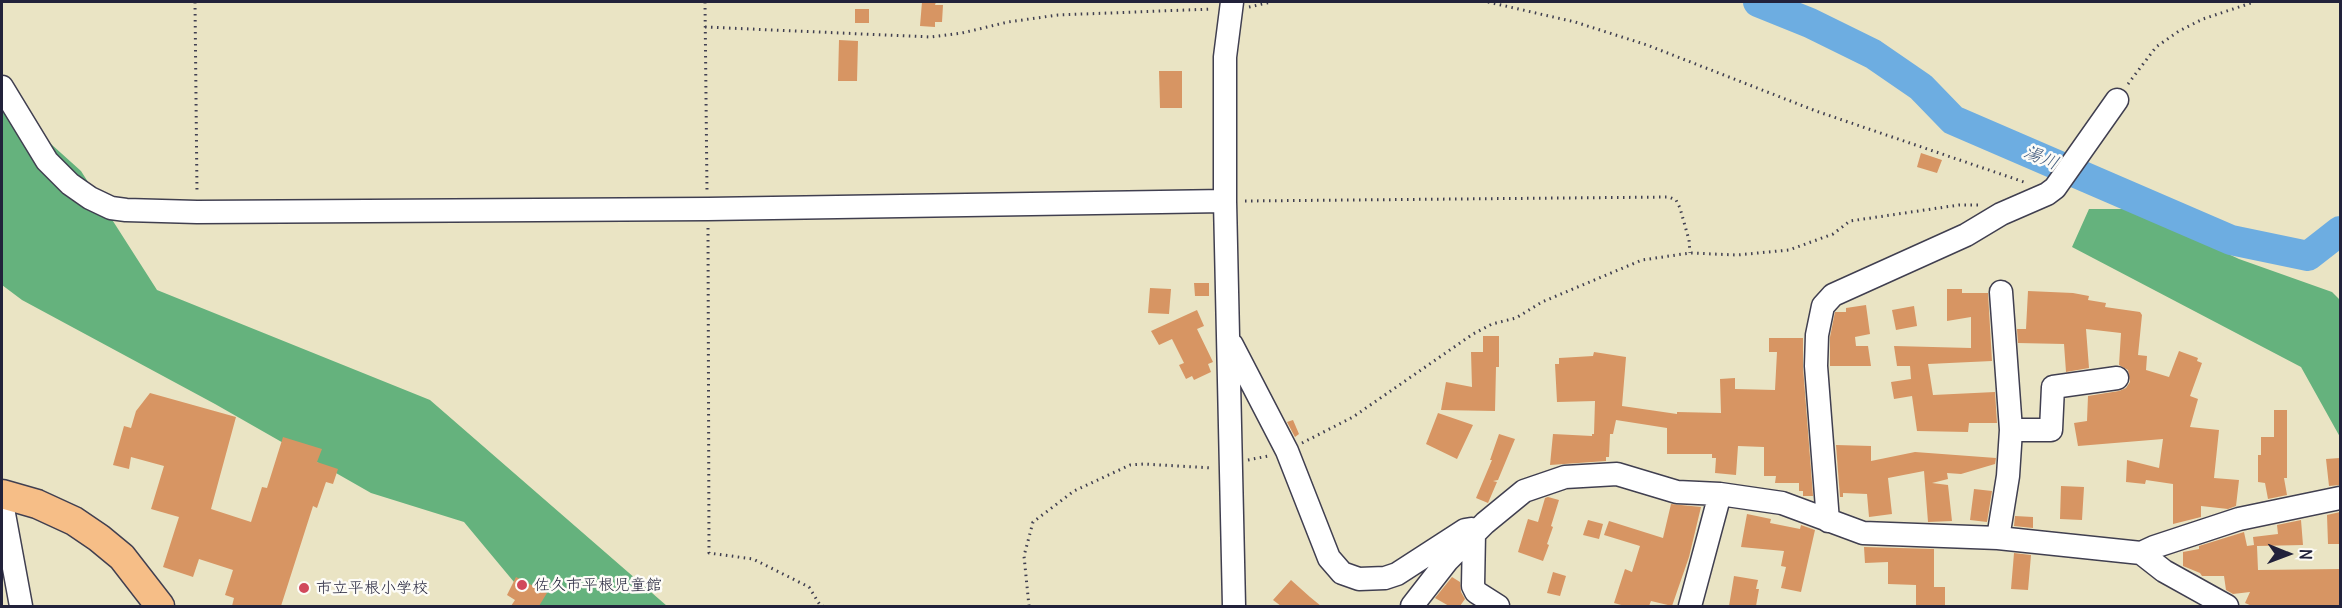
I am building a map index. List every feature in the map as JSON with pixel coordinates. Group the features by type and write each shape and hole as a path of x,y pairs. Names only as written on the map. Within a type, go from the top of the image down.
{"main road":[{"path":"2,494 38,504 74,521 99,538 122,557 160,606"}],"street":[{"path":"1232,4 1225,57 1234,606"},
{"path":"2,87 47,161 70,184 90,198 111,208 126,210 197,212 708,209 1226,201"},
{"path":"1828,521 1815,366 1817,335 1823,306 1833,295 1966,235 2047,193 2117,100"},
{"path":"1998,538 2008,476 2011,430 2001,292"},
{"path":"1228,338 1287,451 1329,558 1342,573 1348,577 1374,579 1397,574 1465,530 1471,529 1474,533 1473,586 1476,592 1498,606"},
{"path":"2011,430 2051,430 2053,387 2117,378"},
{"path":"1412,606 1447,561 1474,533 1524,490 1576,475 1617,474 1677,492 1720,494 1782,503 1863,533 1998,538 2141,553 2239,519 2340,498"},
{"path":"1690,606 1720,494"},
{"path":"2,503 21,606"},
{"path":"2141,553 2164,571 2227,606"}],"path":[{"path":"195,2 197,212"},
{"path":"705,2 709,554 753,559 809,587 820,605 823,606"},
{"path":"1488,2 1575,22 1647,45 1816,111 2023,180 2034,189 2047,193"},
{"path":"2117,100 2156,47 2171,36 2203,19 2254,2"},
{"path":"705,27 931,37 1058,15 1232,4"},
{"path":"1226,201 1669,197 1676,200 1680,208 1689,240 1690,253"},
{"path":"1029,606 1024,556 1033,522 1074,491 1130,465 1209,468 1287,451 1353,417 1473,334 1492,324 1516,318 1542,302 1642,260 1690,253 1737,255 1789,250 1833,234 1850,221 1881,215 1959,205 2013,209"}],"green space":[{"path":"2,100 81,171 157,290 430,400 667,606 534,606 464,522 371,493 215,404 22,300 2,285"},
{"path":"2089,209 2132,209 2239,259 2332,292 2340,300 2340,437 2301,367 2072,247"}],"building":[{"path":"922,2 936,2 935,5 943,5 942,22 935,22 935,27 920,26"},
{"path":"855,9 869,9 869,23 855,23"},
{"path":"839,40 858,41 857,81 838,81"},
{"path":"1159,71 1182,71 1182,108 1160,108"},
{"path":"1921,153 1942,160 1937,173 1917,167"},
{"path":"1194,283 1209,283 1209,296 1195,296"},
{"path":"1150,288 1171,289 1169,314 1148,313"},
{"path":"1947,289 1962,289 1962,293 1988,293 1992,361 1928,364 1933,395 1995,392 1997,423 1969,423 1968,432 1917,431 1912,396 1894,399 1891,382 1911,379 1910,366 1897,366 1894,346 1971,348 1971,317 1947,321"},
{"path":"2028,291 2089,296 2088,300 2106,303 2105,307 2140,312 2142,315 2138,355 2147,356 2146,370 2169,377 2179,351 2198,358 2197,361 2202,363 2190,396 2198,399 2190,427 2219,430 2214,478 2239,480 2236,506 2228,509 2201,506 2201,517 2173,524 2173,484 2146,480 2145,484 2126,482 2127,460 2159,468 2163,439 2078,446 2074,423 2087,421 2088,396 2119,391 2126,388 2130,382 2128,370 2119,365 2121,333 2086,329 2089,368 2066,372 2064,344 2018,343 2017,329 2026,329"},
{"path":"1866,305 1870,334 1855,337 1856,346 1868,346 1871,366 1830,366 1830,337 1835,312 1846,312 1846,308"},
{"path":"1914,306 1917,326 1896,330 1892,310"},
{"path":"1197,310 1204,326 1197,329 1213,362 1208,364 1211,372 1194,380 1192,376 1186,379 1179,365 1184,363 1172,339 1159,345 1151,331"},
{"path":"1483,336 1499,336 1495,411 1441,410 1446,382 1472,387 1471,352 1483,352"},
{"path":"1769,338 1803,338 1803,367 1813,496 1803,496 1803,491 1799,491 1799,483 1775,483 1776,476 1764,476 1764,447 1738,446 1736,475 1715,473 1716,458 1712,458 1712,454 1667,454 1667,428 1616,420 1613,434 1610,434 1609,457 1606,457 1606,461 1550,465 1553,434 1592,436 1594,434 1595,401 1557,402 1555,364 1559,364 1559,358 1593,356 1594,352 1626,357 1622,406 1677,414 1677,412 1721,413 1720,379 1735,378 1735,389 1775,390 1777,352 1769,352"},
{"path":"150,393 236,417 211,509 251,522 262,487 267,488 283,437 322,449 317,462 338,469 333,484 326,482 317,508 313,506 281,606 232,606 234,598 225,595 233,570 199,559 193,577 163,567 179,517 151,509 164,466 131,457 129,469 113,465 124,426 131,428 136,411"},
{"path":"2274,410 2287,410 2287,478 2284,478 2287,495 2268,499 2265,483 2258,482 2258,455 2261,455 2261,437 2274,437"},
{"path":"1438,413 1473,425 1457,459 1426,444"},
{"path":"1293,420 1299,434 1295,437 1287,422"},
{"path":"1499,434 1515,439 1498,480 1493,481 1497,482 1488,503 1476,498 1492,460 1490,460"},
{"path":"1836,445 1871,446 1871,461 1915,452 1996,458 1995,464 1961,474 1947,473 1948,479 1932,483 1948,485 1952,521 1928,522 1924,471 1888,478 1892,514 1869,517 1867,494 1843,493 1843,497 1840,497"},
{"path":"2340,458 2340,485 2329,486 2326,459"},
{"path":"2061,486 2084,487 2082,520 2060,519"},
{"path":"1974,489 1992,491 1987,522 1970,520"},
{"path":"1545,498 1559,500 1543,561 1518,552 1528,519 1538,522"},
{"path":"1671,504 1701,507 1689,557 1672,606 1651,601 1649,606 1625,606 1614,603 1625,569 1632,572 1640,546 1604,535 1609,521 1663,538"},
{"path":"2340,512 2340,544 2328,544 2327,515"},
{"path":"1747,514 1771,519 1770,523 1800,529 1801,525 1815,530 1801,592 1781,588 1786,567 1781,566 1784,551 1741,547"},
{"path":"2015,516 2033,517 2033,528 2014,526"},
{"path":"1588,520 1603,524 1599,539 1583,535"},
{"path":"2301,520 2303,545 2257,546 2258,570 2340,569 2340,606 2252,606 2245,603 2250,592 2233,594 2226,590 2224,576 2202,576 2183,566 2183,552 2199,549 2199,546 2244,532 2247,546 2254,545 2253,537 2278,534 2277,525"},
{"path":"1864,547 1934,549 1934,587 1945,587 1945,606 1916,606 1916,585 1888,584 1888,562 1865,563"},
{"path":"2014,553 2031,555 2028,590 2011,589"},
{"path":"1553,572 1566,576 1560,596 1547,593"},
{"path":"1734,576 1758,580 1756,606 1729,606"},
{"name":"佐久市平根児童館","path":"516,577 547,593 539,606 511,606 515,600 507,595"},
{"path":"1452,577 1460,582 1461,592 1465,599 1460,606 1449,606 1435,598"},
{"path":"1291,580 1321,606 1281,606 1273,600"}],"waterway":[{"name":"湯川","path":"1758,2 1810,23 1873,54 1921,87 1953,120 2231,240 2308,256 2340,231"}],"place":[{"name":"佐久市平根児童館","path":"522,585"},
{"name":"市立平根小学校","path":"304,588"}]}
